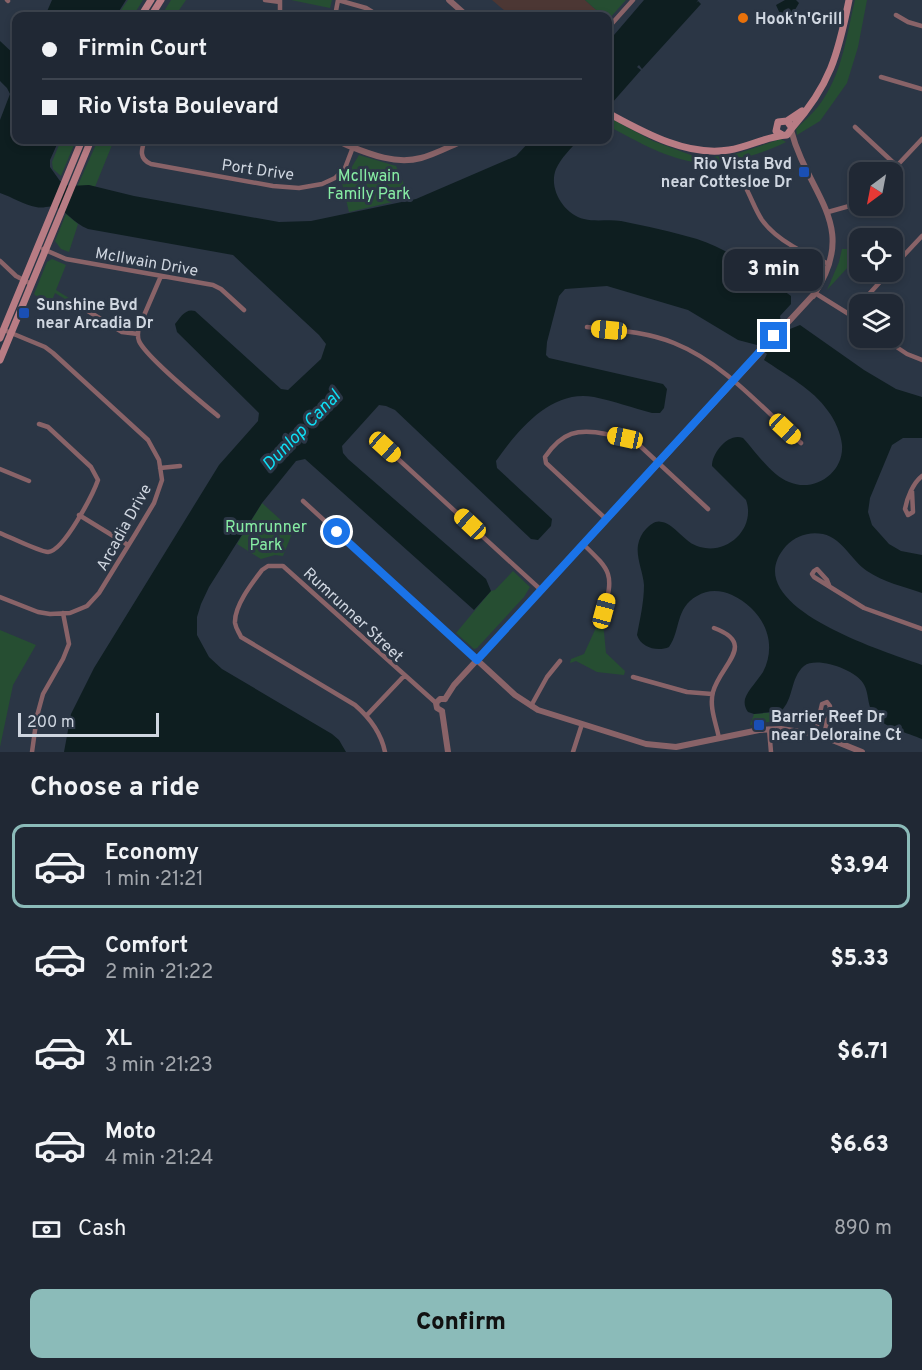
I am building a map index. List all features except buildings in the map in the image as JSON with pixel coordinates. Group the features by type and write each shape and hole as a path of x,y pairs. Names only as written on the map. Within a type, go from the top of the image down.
{"main road":[{"path":"612,115 657,138 700,150 723,151 789,134 822,89 835,61 849,0"},
{"path":"758,142 776,128 778,122 787,121 809,106"},
{"path":"787,121 792,129"},
{"path":"776,128 783,136"},
{"path":"41,249 60,215 81,144"},
{"path":"0,360 7,331 41,249 52,212 89,144"},
{"path":"0,338 7,331"}],"street":[{"path":"265,0 280,1"},
{"path":"338,0 372,12"},
{"path":"449,0 462,12"},
{"path":"612,24 633,0"},
{"path":"896,15 922,26"},
{"path":"881,77 922,88"},
{"path":"855,127 893,162"},
{"path":"445,699 454,685 815,293 824,279 830,264 833,240 828,212 796,147 792,129"},
{"path":"783,136 796,147"},
{"path":"901,162 922,139"},
{"path":"135,161 142,157 144,144"},
{"path":"345,144 388,159 411,160 455,144"},
{"name":"Port Drive","path":"142,157 151,164 273,186 299,188 322,184 335,178 345,168 353,147"},
{"path":"747,190 760,218 769,228 805,253 830,264"},
{"path":"828,212 849,205"},
{"path":"903,256 922,236"},
{"name":"McIIwain Drive","path":"41,249 66,259 213,285 221,289 244,310"},
{"path":"0,261 27,283"},
{"path":"161,276 139,327 139,342 218,416"},
{"path":"869,294 880,282"},
{"path":"815,293 849,313"},
{"path":"82,308 122,332 138,334"},
{"path":"587,327 631,332 672,342 689,349 734,381 801,443"},
{"name":"Arcadia Drive","path":"0,597 38,612 70,613 87,606 99,593 154,503 162,480 159,460 148,440 53,353 45,347 7,331"},
{"path":"898,348 922,360"},
{"path":"0,533 42,551 52,551 58,548 98,480 96,472 48,427 39,424"},
{"path":"607,520 546,463 545,457 557,442 574,432 594,431 633,441 708,509"},
{"path":"385,447 541,590"},
{"path":"160,468 180,466"},
{"path":"0,470 29,481"},
{"path":"912,491 922,476"},
{"path":"303,501 515,695 545,713 661,747 682,746 769,729 799,730 824,736 862,752"},
{"path":"79,515 128,545"},
{"path":"584,545 602,562 609,578 604,611"},
{"name":"Rumrunner Street","path":"385,752 379,733 367,715 355,705 242,637 236,628 237,612 262,570 268,566 283,566 436,703"},
{"path":"829,585 864,608 922,630"},
{"path":"32,752 43,694 69,644 63,613"},
{"path":"714,628 728,633 735,642 735,652 712,694 712,707 719,738"},
{"path":"531,706 560,661"},
{"path":"367,715 404,676"},
{"path":"633,677 687,692 712,694"},
{"path":"445,699 440,699 436,703 437,708 442,711 448,752"},
{"path":"442,711 447,707 448,702 445,699"},
{"path":"815,734 822,705 827,702 830,707 824,736"},
{"path":"573,752 582,724"},
{"path":"769,729 771,752"}],"shaded area":[{"path":"492,0 585,0 598,12 506,12"}],"green space":[{"path":"128,0 143,0 136,12 120,12"},
{"path":"171,0 186,0 178,12 164,12"},
{"path":"291,0 332,0 330,8"},
{"path":"585,0 626,0 612,16 612,12 598,12"},
{"path":"855,0 867,0 858,47 847,83 820,121 797,135 796,129 821,102 836,75"},
{"path":"612,119 653,141 699,158 701,163 676,158 612,128"},
{"path":"781,139 786,142 758,154 709,163 713,157 739,153"},
{"path":"59,144 74,144 61,176 53,169 52,162"},
{"path":"96,144 112,144 95,187 89,185 77,187"},
{"name":"McIlwain Family Park","path":"359,155 396,166 410,198 349,212 342,183"},
{"path":"66,214 78,224 69,252 61,249 55,241"},
{"path":"842,249 849,249 849,266 827,290"},
{"path":"52,259 66,265 56,290 72,300 70,302 55,293 49,308 34,294 47,262"},
{"name":"Rumrunner Park","path":"262,503 293,531 283,556 275,555 261,559 237,544"},
{"path":"513,571 530,587 524,597 474,649 456,633 491,591 495,590"},
{"path":"599,621 603,622 606,653 625,671 624,675 597,672 576,661 570,663 571,659 584,654"},
{"path":"0,630 36,645 13,685 0,747"},
{"path":"778,712 786,722 750,725 754,714"}],"water":[{"path":"52,0 126,0 118,12 47,12"},
{"path":"644,0 698,0 696,3 698,1 701,4 642,69 639,65 637,67 641,70 612,103 612,37"},
{"path":"785,0 796,0 799,3 792,15 782,18 776,5"},
{"name":"Dunlop Canal","path":"0,41 12,52 12,144 57,144 50,160 50,167 60,181 69,186 89,185 134,196 279,222 311,221 416,199 516,156 527,144 575,144 561,161 554,177 556,192 570,212 584,219 621,221 697,239 746,264 791,296 791,304 780,316 781,322 790,329 800,325 864,370 896,389 922,397 922,438 903,438 892,445 870,498 868,512 872,525 889,544 901,551 922,555 922,593 873,575 836,540 818,533 794,539 786,546 775,568 780,588 797,607 821,623 922,665 922,739 880,721 871,709 865,687 859,678 844,669 826,664 810,663 804,666 796,676 788,701 781,711 754,714 748,712 745,699 763,672 769,649 768,638 765,627 752,609 728,593 710,591 690,601 682,613 669,647 650,648 639,639 637,635 644,585 638,545 643,532 654,523 662,522 667,523 694,545 720,547 737,537 747,520 746,500 712,466 715,455 722,445 732,438 743,438 776,474 789,482 808,485 817,483 833,472 841,455 842,445 835,423 822,403 799,383 764,360 767,354 757,345 738,340 688,310 607,286 565,289 559,296 547,342 546,355 549,358 663,384 667,389 664,408 660,413 652,413 594,397 578,396 564,399 550,406 525,425 496,461 497,468 552,519 551,526 538,540 531,539 395,410 379,405 342,446 343,453 348,459 486,579 491,591 474,610 305,459 296,461 262,503 209,587 197,617 197,635 209,657 222,669 332,734 339,740 346,752 64,752 71,714 94,668 219,465 258,421 259,413 177,332 175,324 186,312 195,311 281,389 288,390 321,359 326,344 233,255 88,229 55,207 32,206 0,193 0,120 10,94 0,81"}],"place":[{"name":"Hook'n'Grill","path":"743,18"},
{"name":"Rio Vista Bvd near Cottesloe Dr","path":"804,172"},
{"name":"Sunshine Bvd near Arcadia Dr","path":"24,313"},
{"name":"Barrier Reef Dr near Deloraine Ct","path":"759,725"}],"route":[{"path":"337,532 477,660 774,336"}]}
